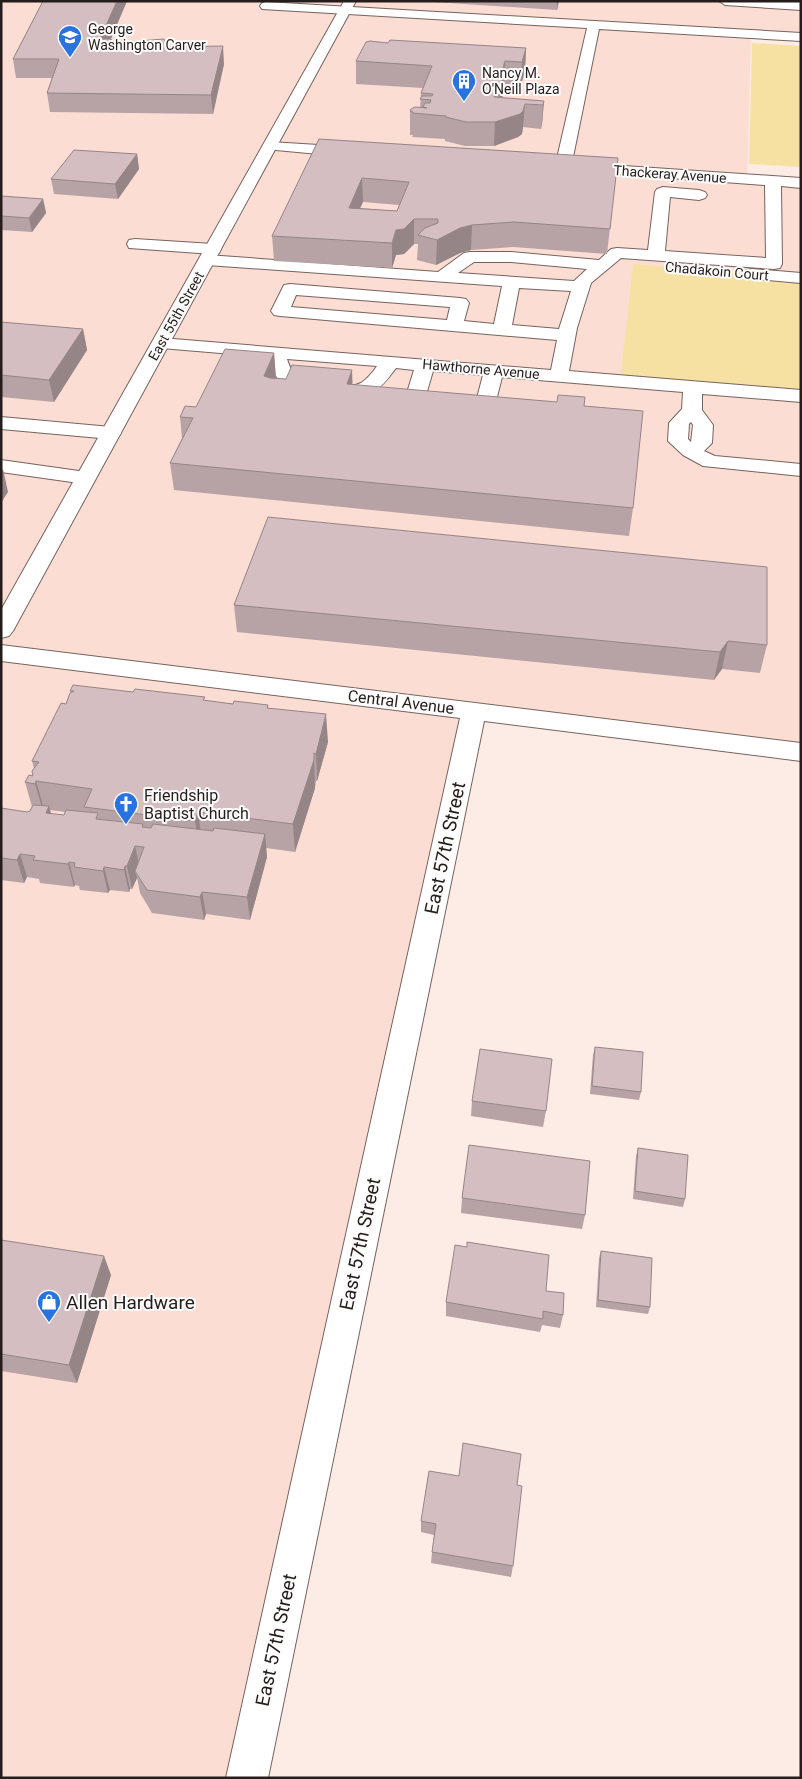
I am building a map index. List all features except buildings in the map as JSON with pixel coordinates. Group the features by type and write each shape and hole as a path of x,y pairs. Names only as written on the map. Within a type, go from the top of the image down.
{"street":[{"path":"725,1 801,6"},
{"path":"266,6 348,5 594,24 801,37"},
{"name":"East 55th Street","path":"1,631 348,5"},
{"path":"563,167 594,24"},
{"path":"270,146 369,154"},
{"name":"Thackeray Avenue","path":"547,166 801,184"},
{"path":"773,182 774,264"},
{"path":"656,255 662,192 717,196"},
{"path":"754,198 772,200"},
{"path":"135,244 210,255 581,287"},
{"path":"560,376 566,335 583,281 617,252 801,266"},
{"path":"441,276 470,257 512,257 601,265"},
{"name":"Chadakoin Court","path":"633,264 801,278"},
{"path":"502,329 512,282"},
{"path":"454,326 460,303 290,289 280,311 454,326 502,329 566,335"},
{"name":"Hawthorne Avenue","path":"161,343 801,396"},
{"path":"275,352 284,373 292,382 310,389 351,391 366,387 391,362"},
{"path":"411,412 425,365"},
{"path":"482,417 494,370"},
{"path":"694,387 692,410 679,423 678,440 690,451 710,462 801,470"},
{"path":"1,423 111,433"},
{"path":"1,466 86,478"},
{"name":"Central Avenue","path":"1,653 801,752"},
{"name":"East 57th Street","path":"247,1778 474,711"}],"shaded area":[{"path":"1,1 801,1 801,37 751,34 747,179 801,183 801,752 474,711 247,1778 1,1778"},
{"path":"752,43 801,46 801,167 749,164"},
{"path":"633,264 801,278 801,396 620,381"}],"place":[{"name":"George Washington Carver","path":"70,58"},
{"name":"Nancy M. O'Neill Plaza","path":"464,102"},
{"name":"Friendship Baptist Church","path":"126,825"},
{"name":"Allen Hardware","path":"49,1323"}]}
